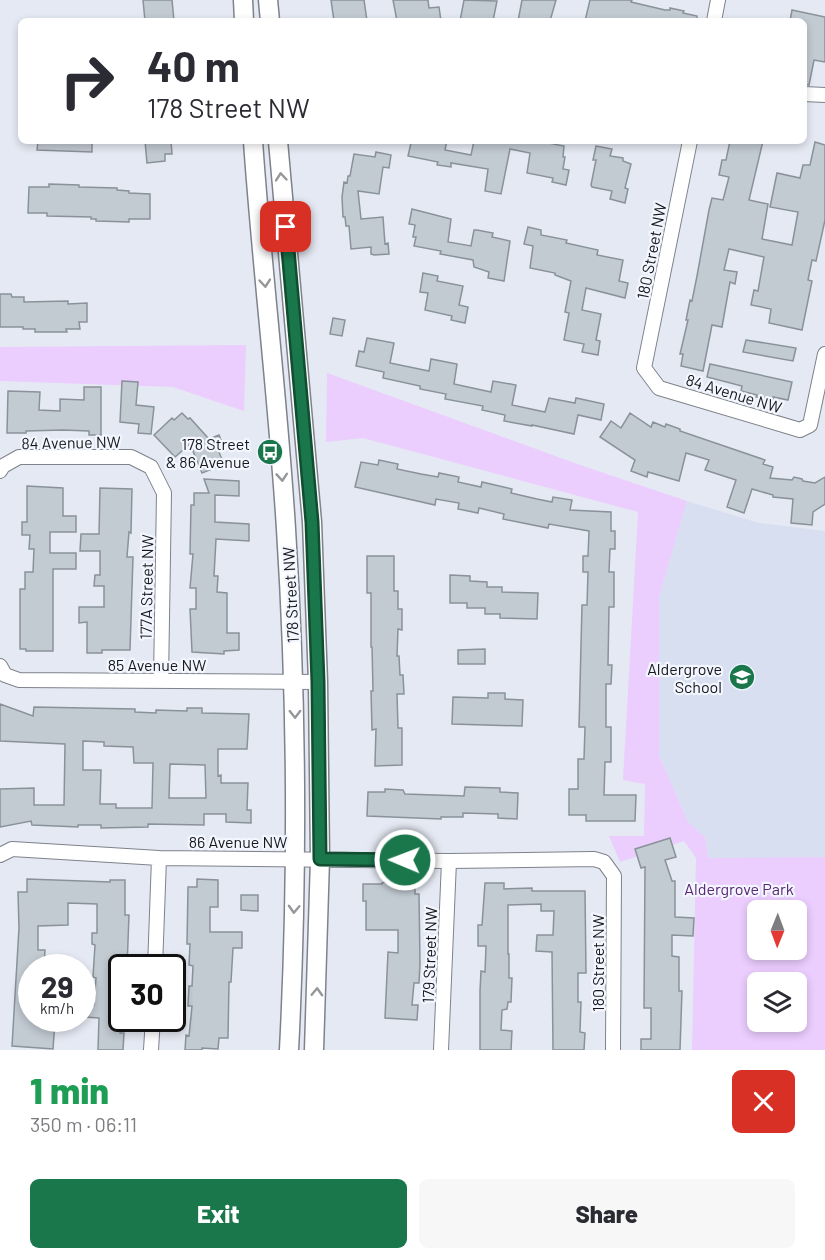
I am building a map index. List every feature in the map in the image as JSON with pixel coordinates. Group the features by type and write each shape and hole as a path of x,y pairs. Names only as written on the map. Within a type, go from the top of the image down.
{"main road":[{"path":"243,0 244,18"},
{"path":"268,0 270,18"},
{"name":"178 Street NW","path":"253,144 276,396 294,682 296,858 289,1050"},
{"name":"178 Street NW","path":"278,144 312,522 318,682 320,859 314,1050"}],"street":[{"path":"715,18 718,0"},
{"path":"807,94 825,95"},
{"name":"180 Street NW","path":"644,368 689,144"},
{"name":"84 Avenue NW","path":"644,368 659,388 800,430 810,425 814,414 825,354"},
{"name":"84 Avenue NW","path":"0,471 3,466 19,458 130,457 151,467 164,493"},
{"name":"177A Street NW","path":"161,680 164,493"},
{"name":"85 Avenue NW","path":"0,666 5,675 19,680 318,682"},
{"name":"86 Avenue NW","path":"0,855 12,849 159,858 449,861 594,859 604,862 614,876"},
{"path":"155,954 159,858"},
{"name":"179 Street NW","path":"441,1050 449,861"},
{"name":"180 Street NW","path":"613,1050 614,876"},
{"path":"151,1050 152,1032"}],"shaded area":[{"name":"Aldergrove School","path":"687,501 759,523 825,531 825,857 708,859 705,837 688,822 659,756 659,597"}],"green space":[{"path":"246,345 244,411 173,387 0,381 0,347"},
{"name":"Aldergrove Park","path":"327,373 580,465 687,501 659,597 659,756 688,822 705,837 708,858 825,857 825,1050 692,1050 696,858 684,841 620,862 609,836 644,836 645,784 623,780 638,512 363,438 326,442"}],"building":[{"path":"143,0 172,0 174,18 145,18"},
{"path":"331,0 364,0 367,18 334,18"},
{"path":"393,0 428,0 429,8 439,7 441,18 396,18"},
{"path":"464,0 497,1 494,18 461,18"},
{"path":"522,0 556,0 551,18 519,18"},
{"path":"590,0 632,0 631,2 665,10 670,10 670,8 697,16 697,18 586,18"},
{"path":"792,10 825,17 825,62 814,60 809,85 807,85 807,18 791,18"},
{"path":"815,142 825,145 825,220 816,261 812,260 808,280 812,281 802,330 769,323 771,309 751,305 754,290 758,291 764,257 729,249 724,270 737,272 735,284 730,282 722,327 712,325 703,371 681,366 683,354 680,354 712,198 723,200 729,177 719,175 722,160 726,160 729,144 762,144 749,200 768,204 762,239 792,245 798,212 770,207 777,173 800,178 803,165 810,165"},
{"path":"38,144 92,144 92,152 37,150"},
{"path":"145,144 171,144 172,154 165,154 165,161 147,163"},
{"path":"411,144 446,144 445,150 471,155 473,144 554,144 564,146 563,169 569,170 566,185 552,182 553,178 527,173 530,153 510,149 501,194 485,191 488,169 451,163 451,167 437,165 438,162 408,156"},
{"path":"596,146 612,149 610,156 623,158 623,161 631,164 625,188 628,189 625,203 610,199 612,191 592,187"},
{"path":"376,152 391,155 389,168 383,167 379,194 358,191 361,219 383,217 385,244 388,243 389,254 374,255 371,254 371,247 351,249 349,226 346,226 345,217 343,217 342,197 344,182 347,183 348,176 350,176 354,154 375,157"},
{"path":"49,184 117,188 117,190 129,191 129,193 150,194 150,219 129,219 129,222 96,221 91,217 28,213 29,187 49,187"},
{"path":"412,209 451,219 448,242 471,246 474,230 493,233 492,237 510,241 504,281 488,278 489,272 474,267 473,260 414,246 415,225 409,224"},
{"path":"528,227 541,230 541,235 598,250 597,255 623,260 619,281 628,283 625,298 586,288 582,310 601,314 596,340 600,341 598,355 582,352 584,344 564,340 569,313 565,312 571,281 555,273 530,268 533,246 524,244"},
{"path":"423,273 438,276 437,281 463,286 459,305 468,307 465,323 451,320 452,316 425,310 428,293 420,292"},
{"path":"0,294 24,297 24,302 87,303 87,322 79,322 80,329 66,329 67,332 35,332 35,329 23,329 23,327 0,327"},
{"path":"333,318 345,320 342,336 330,334"},
{"path":"367,338 394,343 390,363 429,371 431,359 457,364 454,384 491,392 493,381 516,385 512,405 545,412 549,398 575,403 576,398 604,404 601,420 578,415 574,434 504,421 505,415 482,410 483,406 445,399 446,394 383,378 384,372 356,366 359,351 364,352"},
{"path":"746,340 796,348 793,361 743,352"},
{"path":"710,364 792,382 788,400 756,397 757,395 741,391 742,386 707,377"},
{"path":"122,381 138,382 136,405 154,407 151,434 138,433 139,424 120,422"},
{"path":"84,387 101,387 101,435 89,435 89,431 63,430 7,433 8,391 40,392 39,410 60,411 60,399 84,400"},
{"path":"182,413 188,419 190,418 209,439 219,435 224,448 218,450 224,464 202,473 190,444 175,457 154,435 172,418 174,420"},
{"path":"630,413 651,427 653,422 665,427 666,424 765,460 763,464 773,467 770,478 792,480 794,477 815,483 825,477 825,504 813,512 812,525 791,523 793,499 773,497 773,495 752,489 744,513 727,507 736,480 705,470 709,460 686,453 679,481 648,472 647,477 631,471 635,460 600,437 611,421 621,428"},
{"path":"379,460 398,464 397,469 438,477 439,473 459,477 458,482 481,487 482,482 512,489 511,493 537,499 552,502 553,497 572,500 570,510 611,512 611,531 615,531 615,549 610,549 609,572 614,572 614,607 609,607 608,665 612,665 611,684 606,684 606,727 611,727 611,762 605,762 604,795 636,795 635,821 586,821 586,815 569,815 569,789 578,789 578,759 584,759 585,727 579,727 582,605 587,605 588,572 583,572 583,556 588,556 589,531 549,524 548,528 503,519 504,514 479,508 478,513 458,509 459,503 436,499 435,505 355,487 361,462 378,465"},
{"path":"204,479 239,481 239,496 215,495 215,522 249,524 249,541 216,539 214,576 218,576 217,592 227,593 227,633 239,633 239,650 224,651 224,654 192,652 190,609 196,609 196,588 190,588 193,554 190,554 191,505 194,505 194,493 209,493"},
{"path":"27,486 63,488 63,516 76,516 76,532 50,532 50,553 76,553 76,569 53,569 53,651 20,649 20,589 25,589 25,572 33,572 34,549 29,549 30,535 22,535 22,522 27,522"},
{"path":"100,488 132,489 131,533 129,532 127,557 133,557 130,650 102,650 102,653 87,653 87,622 79,623 79,607 104,607 104,586 94,586 95,575 100,575 100,551 80,551 81,534 99,534"},
{"path":"367,556 394,556 394,591 398,591 398,609 402,609 402,630 398,629 397,656 399,656 400,675 403,675 404,694 397,694 398,728 402,728 402,765 375,766 376,729 372,730 371,691 373,691 371,593 367,593"},
{"path":"450,575 470,576 470,581 487,582 487,587 502,587 502,592 538,593 537,619 500,618 500,614 485,614 485,608 467,608 467,603 450,603"},
{"path":"485,649 485,664 458,664 458,650"},
{"path":"488,693 505,693 505,699 523,700 522,726 452,724 453,697 488,698"},
{"path":"0,704 33,716 34,707 135,709 135,712 156,713 156,710 187,711 187,708 202,708 202,713 249,714 247,749 218,749 218,776 221,775 221,783 248,783 247,810 251,810 251,823 226,822 226,814 204,814 204,825 148,824 148,827 101,828 101,825 78,825 78,827 32,825 31,821 0,827 0,789 34,788 34,805 64,805 65,744 0,741","holes":["83,741 104,742 104,746 133,747 134,763 153,763 152,808 116,808 116,804 100,804 101,770 83,770","170,764 205,765 206,798 169,798"]},
{"path":"465,787 500,788 500,792 518,793 517,819 498,818 498,814 463,813 463,817 441,817 441,819 367,816 368,792 385,792 385,789 403,790 405,794 464,796"},
{"path":"670,838 676,857 665,860 672,881 675,881 675,917 694,918 693,936 672,935 672,956 679,957 679,991 682,991 680,1050 641,1050 641,1039 651,1039 651,1008 644,1008 645,867 641,868 635,849"},
{"path":"27,879 110,882 110,880 125,880 125,915 129,915 128,954 108,954 108,1032 124,1033 123,1050 98,1050 96,954 95,945 92,944 92,933 97,933 97,904 68,903 68,925 38,926 38,950 45,950 45,954 18,954 18,1032 54,1032 53,1049 12,1046 19,928 18,892 27,892"},
{"path":"197,879 218,880 218,907 210,907 210,932 242,932 242,948 233,948 231,982 229,982 228,1038 219,1038 218,1049 185,1050 192,1006 188,1006 193,966 189,965 190,944 187,944 188,887 197,887"},
{"path":"387,881 415,882 415,894 419,894 419,983 414,983 412,1005 418,1005 417,1020 385,1018 388,952 398,953 398,930 366,930 366,901 363,901 363,884 382,884"},
{"path":"485,883 504,883 504,889 585,891 586,973 578,973 578,1002 581,1002 580,1032 585,1033 584,1050 553,1050 552,952 536,951 537,935 553,935 554,911 541,911 541,904 508,905 511,1002 508,1002 507,1009 502,1010 501,1030 512,1031 511,1050 480,1050 481,971 485,972 486,946 478,946 478,925 482,925"},
{"path":"241,895 258,895 258,911 241,910"}],"place":[{"name":"178 Street & 86 Avenue","path":"270,452"},
{"name":"Aldergrove School","path":"742,677"}],"route":[{"path":"286,227 312,522 318,682 320,859 405,860"}]}
